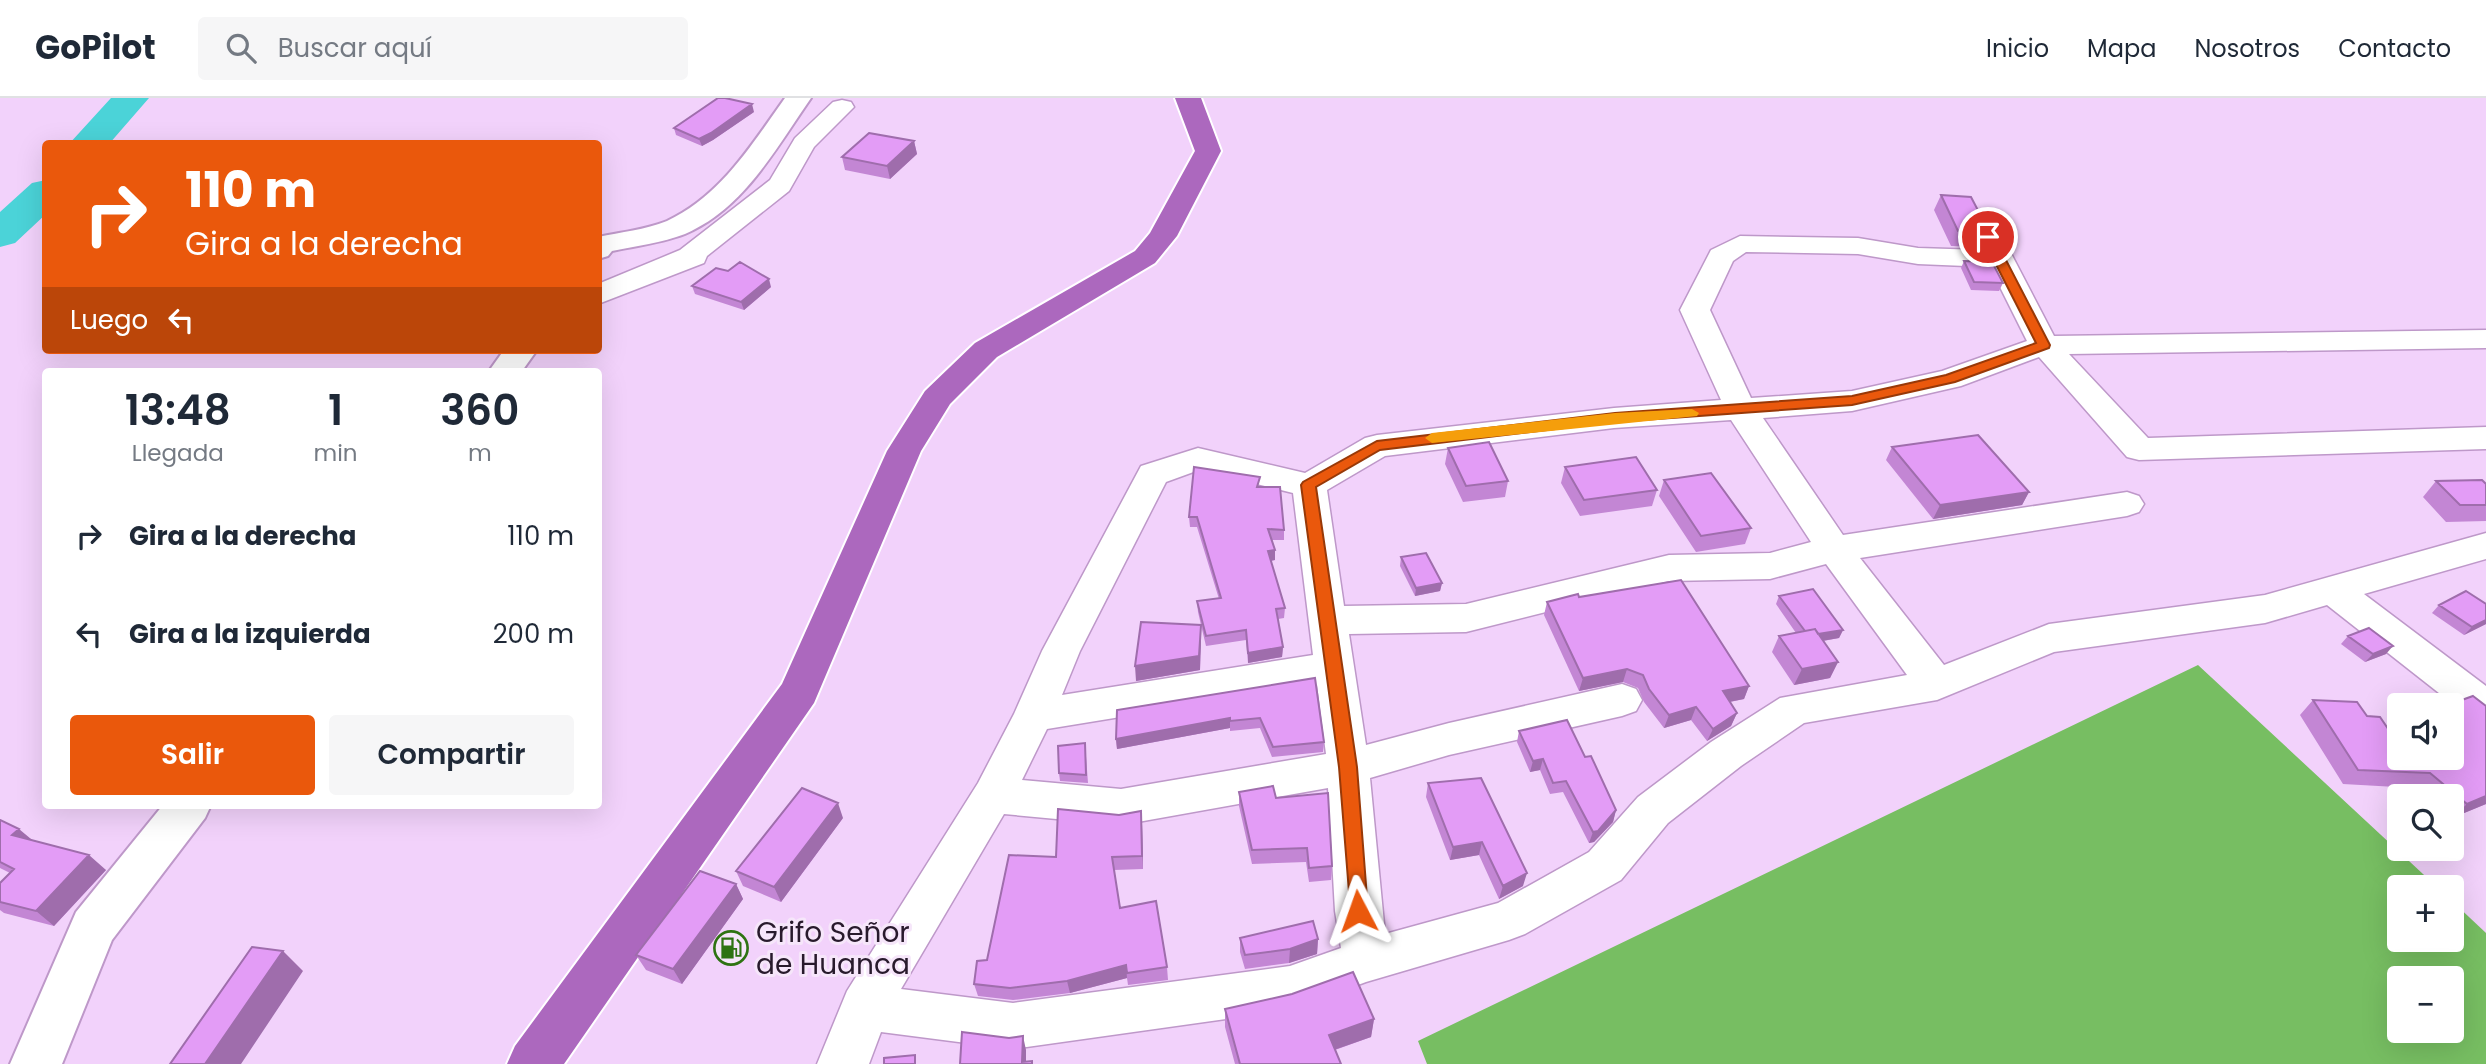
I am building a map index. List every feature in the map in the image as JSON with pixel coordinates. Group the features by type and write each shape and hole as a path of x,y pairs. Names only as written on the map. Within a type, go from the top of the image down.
{"highway":[{"path":"533,1064 799,692 904,451 937,398 986,350 1059,305 1126,270 1145,257 1163,236 1208,150 1188,98"}],"street":[{"path":"602,245 675,228 713,207 752,164 798,98"},
{"path":"602,293 692,256 779,185 804,143 842,107"},
{"path":"1937,685 1834,549 1741,410 1695,310 1721,256 1740,244 1858,246 1918,256 1994,248 2044,345 2139,449 2486,438"},
{"path":"842,1064 850,1052 864,1007 993,795 1034,715 1061,651 1153,474 1198,459 1309,485 1377,446 1615,418 1852,401 1950,379 2044,345 2486,338"},
{"path":"507,368 518,354"},
{"path":"1309,485 1348,767 1358,911 1366,961"},
{"path":"1328,620 1466,618 1668,568 1770,566 1834,549 2127,504"},
{"path":"864,1007 1013,1026 1290,988 1366,961 1509,920 1605,866 1653,810 1726,754 1794,709 1937,685 2049,638 2265,609 2486,546"},
{"path":"2333,590 2486,708"},
{"path":"1034,715 1334,667"},
{"path":"993,795 1121,807 1348,767 1449,739 1622,700"},
{"path":"36,1064 93,927 186,809"}],"green space":[{"path":"2198,665 2387,841 2387,861 2409,861 2424,875 2387,875 2387,952 2464,952 2464,912 2486,933 2486,1064 1427,1064 1418,1041"}],"building":[{"path":"718,98 752,104 699,139 674,128"},
{"path":"869,133 914,141 887,166 842,157"},
{"path":"1941,195 1971,197 1982,218 1979,224 1984,232 1958,231"},
{"path":"1964,261 1992,262 2003,283 1974,282"},
{"path":"740,262 769,279 741,302 692,286 716,268 728,271"},
{"path":"1978,435 2029,492 1940,505 1892,447"},
{"path":"1489,442 1508,481 1466,486 1448,448"},
{"path":"1636,457 1657,490 1584,500 1565,467"},
{"path":"1194,467 1260,477 1257,487 1280,487 1284,530 1268,529 1275,550 1268,551 1285,608 1276,609 1283,647 1248,653 1246,630 1206,636 1197,601 1221,598 1197,517 1189,517"},
{"path":"1711,473 1751,528 1701,536 1664,480"},
{"path":"2482,480 2486,484 2486,505 2460,505 2436,481"},
{"path":"1426,553 1442,583 1416,588 1401,557"},
{"path":"1681,580 1749,686 1723,691 1737,713 1713,729 1696,707 1669,715 1649,689 1643,675 1627,669 1583,678 1547,602 1578,594 1579,597"},
{"path":"1813,589 1843,630 1818,634 1815,629 1805,631 1779,596"},
{"path":"2466,591 2486,604 2486,620 2472,627 2439,605"},
{"path":"1141,622 1201,625 1199,656 1135,666"},
{"path":"2369,628 2393,646 2373,654 2348,636"},
{"path":"1815,629 1838,662 1802,669 1779,636"},
{"path":"1315,678 1324,742 1273,747 1260,718 1230,721 1230,718 1116,739 1117,710"},
{"path":"2473,696 2486,706 2486,796 2467,804 2464,801 2464,784 2443,784 2430,773 2358,770 2313,700 2357,702 2367,716 2380,717 2387,727 2387,770 2464,770 2464,699"},
{"path":"1567,720 1585,757 1591,756 1616,810 1598,831 1593,832 1566,781 1553,783 1543,759 1533,761 1519,731"},
{"path":"1085,743 1086,775 1059,773 1058,746"},
{"path":"1481,778 1527,873 1503,886 1482,842 1453,847 1428,783"},
{"path":"1273,786 1276,798 1328,793 1332,866 1309,868 1307,848 1252,850 1239,792"},
{"path":"802,788 838,803 774,887 736,871"},
{"path":"1058,809 1119,815 1141,811 1142,856 1112,857 1120,908 1156,901 1167,967 1127,973 1126,965 1067,981 1010,988 974,984 977,961 987,960 1009,855 1056,857"},
{"path":"0,820 19,829 12,835 89,855 36,911 0,902 0,883 14,869 0,862"},
{"path":"700,871 736,884 673,969 636,955"},
{"path":"1313,921 1318,939 1290,949 1245,955 1240,938"},
{"path":"252,947 283,951 205,1064 170,1064"},
{"path":"1353,972 1374,1019 1329,1035 1341,1064 1240,1064 1225,1009 1292,994"},
{"path":"962,1032 1009,1038 1023,1036 1022,1062 1032,1061 1032,1064 960,1064"},
{"path":"915,1055 915,1064 884,1064 884,1058"}],"waterway":[{"path":"92,140 131,98"},
{"path":"0,234 42,196"}],"slow traffic":[{"path":"1432,438 1615,418 1692,413"}],"place":[{"name":"Grifo Señor de Huanca","path":"731,948"}],"route":[{"path":"1358,911 1348,767 1309,485 1377,446 1468,433 1615,418 1852,401 1950,379 2044,345 1988,237"}]}
